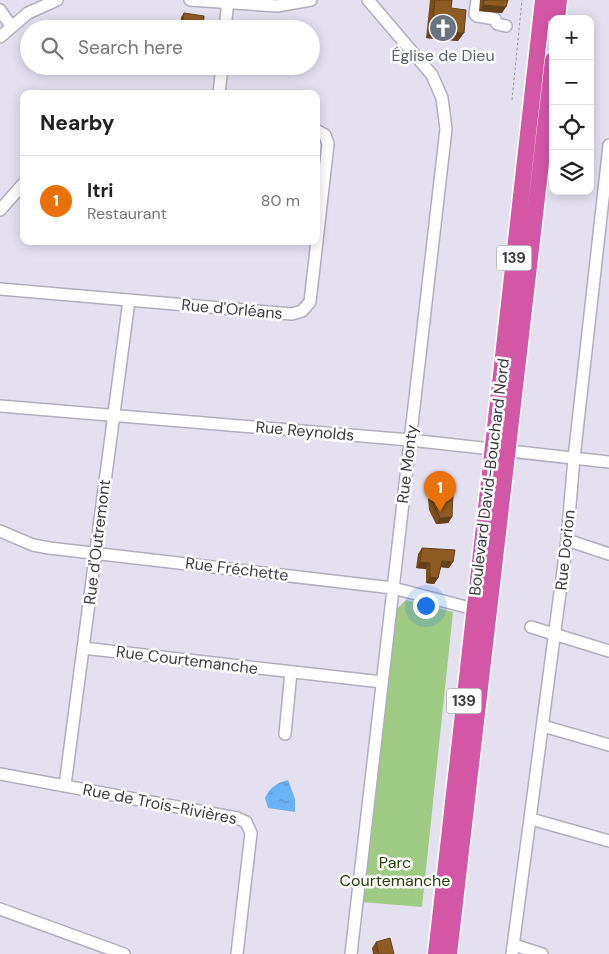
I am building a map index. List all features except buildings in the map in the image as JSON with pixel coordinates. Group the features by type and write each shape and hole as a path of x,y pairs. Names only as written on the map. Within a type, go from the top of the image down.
{"highway":[{"name":"Boulevard David-Bouchard Nord","path":"449,954 544,0"},
{"path":"558,15 560,0"},
{"name":"Boulevard David-Bouchard Nord","path":"436,954 474,609 500,449 549,89"}],"street":[{"path":"0,37 28,13 57,0"},
{"path":"190,0 277,6 311,0"},
{"name":"Rue Monty","path":"351,954 446,129 442,98 432,75 368,0"},
{"path":"477,0 475,14 477,16 495,19 497,24 506,26"},
{"path":"227,20 228,2"},
{"path":"0,10 11,26"},
{"path":"219,90 221,75"},
{"name":"Rue d'Orléans","path":"320,132 325,135 328,144 320,214"},
{"name":"Rue Dorion","path":"513,950 556,635 574,458 606,202 609,144"},
{"path":"0,210 20,188"},
{"name":"Rue d'Orléans","path":"0,289 292,314 302,311 310,302 316,245"},
{"name":"Rue d'Outremont","path":"65,785 129,300"},
{"name":"Rue Reynolds","path":"0,406 410,440 609,462"},
{"name":"Rue Fréchette","path":"0,531 33,545 393,588 474,609"},
{"path":"567,540 609,554"},
{"path":"531,627 609,651"},
{"name":"Rue Courtemanche","path":"83,648 382,682"},
{"path":"285,734 291,672"},
{"path":"543,726 609,745"},
{"name":"Rue de Trois-Rivières","path":"0,774 237,818 246,822 251,833 237,954"},
{"path":"531,819 609,841"},
{"path":"0,909 124,954"},
{"path":"513,950 539,954"}],"path":[{"path":"512,100 522,0"}],"green space":[{"name":"Parc Courtemanche","path":"406,600 453,612 422,907 361,902 396,610"}],"water":[{"path":"288,780 295,799 295,812 268,808 265,798 269,791 277,784"}],"place":[{"name":"Église de Dieu","path":"443,28"},
{"name":"Itri","path":"440,512"}]}
